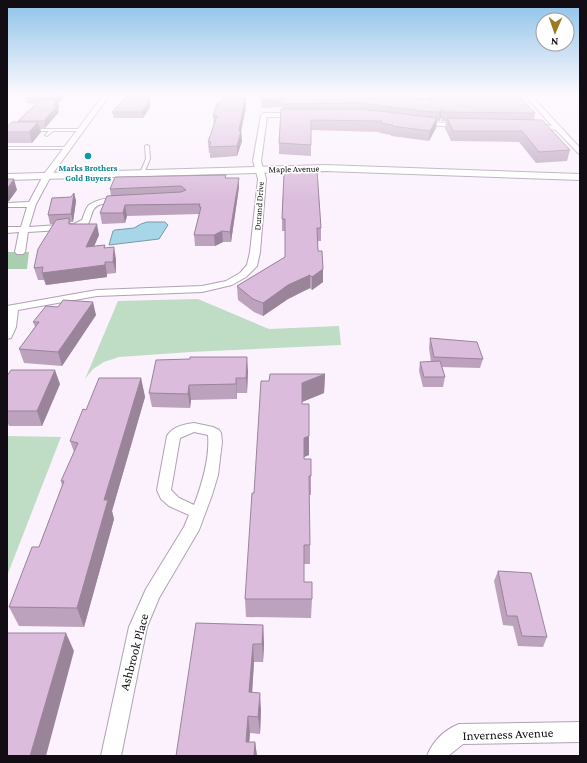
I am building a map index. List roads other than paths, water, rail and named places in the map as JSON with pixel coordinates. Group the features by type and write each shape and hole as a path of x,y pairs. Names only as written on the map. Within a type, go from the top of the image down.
{"main road":[{"name":"Maple Avenue","path":"9,176 352,169 580,177"}],"street":[{"name":"Durand Drive","path":"10,309 97,293 202,289 222,285 236,279 248,271 254,260 262,180 257,161 262,129"},
{"path":"558,129 580,152"},
{"path":"20,252 24,229 32,204 47,176 80,130"},
{"path":"7,230 76,226 85,222 90,208 96,204 107,201 125,200"},
{"path":"7,205 32,204"},
{"path":"7,336 11,327 10,309"},
{"name":"Ashbrook Place","path":"111,756 138,627 152,594 191,530 205,495 211,475 215,442 214,433 203,428 194,427 182,430 174,436 164,490 166,496 173,503 198,512"},
{"name":"Inverness Avenue","path":"439,752 459,734 580,732"}],"lane":[{"path":"29,130 80,130"},
{"path":"47,135 52,130"},
{"path":"142,173 148,159 147,146"},
{"path":"7,148 67,148"}],"water":[{"path":"147,222 165,222 168,225 159,239 109,245 113,231 134,228"}],"place":[{"name":"Marks Brothers Gold Buyers","path":"88,156"}]}
